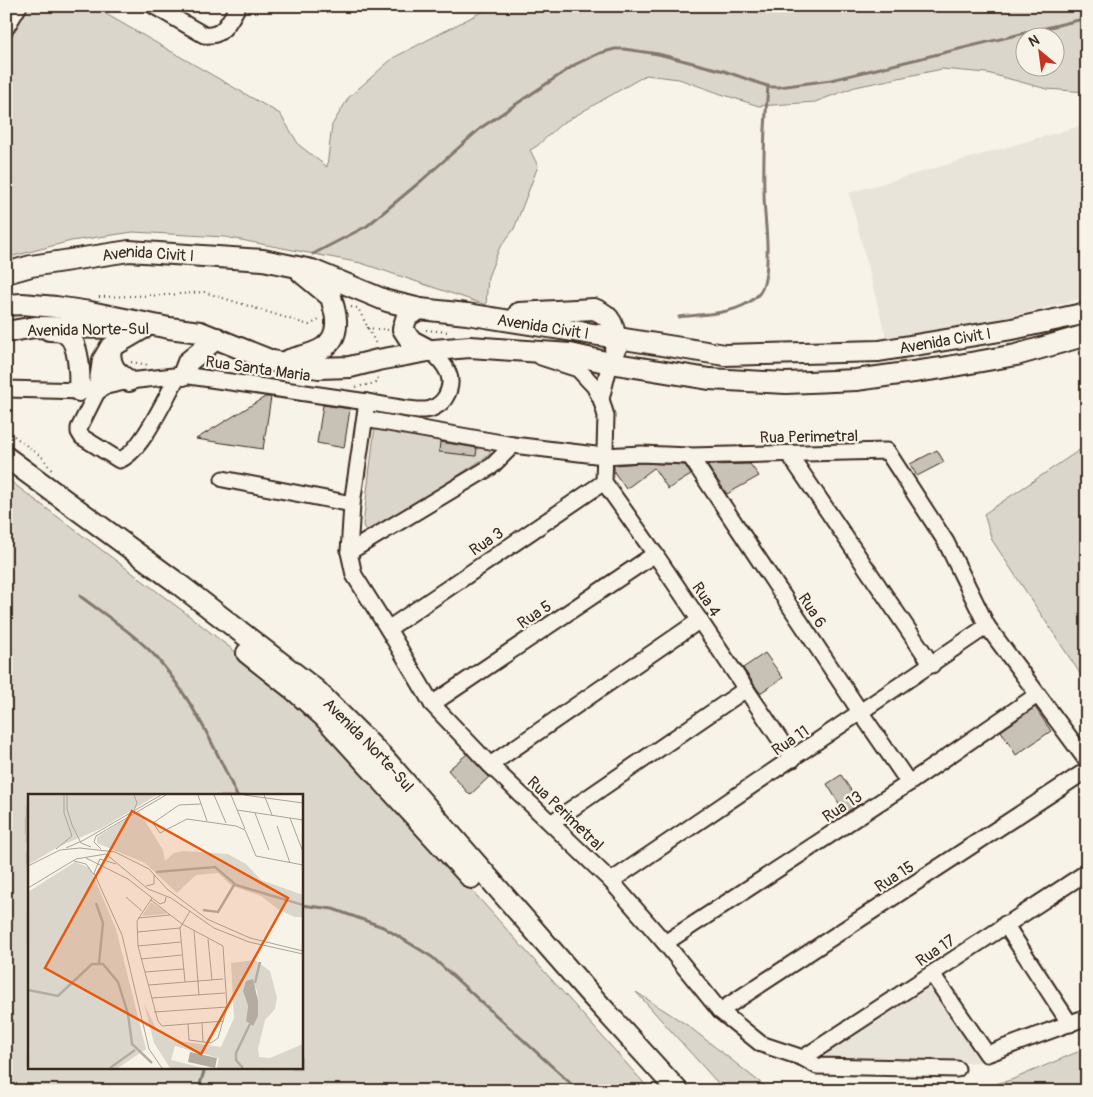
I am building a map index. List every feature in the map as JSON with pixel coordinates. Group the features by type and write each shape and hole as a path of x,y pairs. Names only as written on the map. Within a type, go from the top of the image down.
{"main road":[{"name":"Avenida Civit I","path":"6,273 31,266 129,251 263,260 312,270 387,301 420,309 468,314 725,355 879,351 1012,330 1087,313"},
{"path":"282,362 317,352 333,340 337,324 331,297 293,266"},
{"path":"6,306 22,304 64,308 169,328"},
{"path":"420,309 407,316 403,328 405,335 410,340 431,351"},
{"path":"35,327 66,333 71,338 78,358 81,376 78,391"},
{"name":"Avenida Norte-Sul","path":"6,332 35,327 169,328"},
{"path":"99,388 103,360 110,348 144,328"},
{"name":"Avenida Civit I","path":"169,328 200,332 272,360 319,368 350,367 431,351 470,347 570,354 610,363 709,379 786,383 856,380 942,368 1016,355 1087,335"},
{"path":"180,375 188,362 217,338"},
{"path":"570,354 612,352 617,346 616,338"},
{"path":"110,348 110,363 117,373 129,381"},
{"name":"Avenida Norte-Sul","path":"6,457 176,582 316,690 384,758 678,1091"},
{"name":"Avenida Norte-Sul","path":"6,470 294,690 323,716 565,982 660,1091"}],"street":[{"path":"6,28 19,6"},
{"path":"160,10 204,35 211,36 221,32 227,26 238,6"},
{"path":"520,350 578,369 590,380 602,398 606,416 604,482"},
{"name":"Rua Santa Maria","path":"6,389 78,391 129,381 180,375 427,410 442,402 451,389 449,374 442,361 431,351"},
{"path":"602,398 610,363"},
{"path":"99,388 79,428 79,432 82,437 119,460 126,459 143,440 180,375"},
{"name":"Rua Perimetral","path":"367,402 352,504 349,552 354,575 432,704 490,765 611,881 665,943 720,1011 761,1044 803,1058 817,1066 956,1069"},
{"name":"Rua Perimetral","path":"365,419 513,445 604,456 887,452 946,542 987,626 1087,761"},
{"path":"349,552 492,466 513,445"},
{"path":"790,454 932,665"},
{"name":"Rua 6","path":"690,456 860,713 909,783"},
{"path":"223,479 352,504"},
{"name":"Rua 4","path":"604,482 655,554 793,759"},
{"name":"Rua 3","path":"388,629 604,482"},
{"name":"Rua 5","path":"432,704 655,554"},
{"path":"490,765 700,620"},
{"name":"Rua 11","path":"611,881 987,626"},
{"path":"551,822 746,689"},
{"name":"Rua 13","path":"665,943 909,783 1037,695"},
{"name":"Rua 15","path":"720,1011 1087,770"},
{"name":"Rua 17","path":"803,1058 1087,872"},
{"path":"1005,924 1070,1024"},
{"path":"932,974 987,1054 1087,1017"}],"path":[{"path":"367,328 384,330 403,328 450,332"}],"shaded area":[{"path":"24,6 92,6 280,114 299,145 327,167 332,125 349,97 393,58 493,6 1087,6 1087,92 1047,89 987,73 942,69 855,87 815,102 759,106 679,79 646,75 561,124 530,150 538,166 514,229 499,249 488,277 486,305 361,263 225,237 133,232 71,241 6,258 6,38"},
{"path":"1087,124 1087,297 975,326 886,337 849,193"},
{"path":"375,426 492,449 489,455 376,530 370,532 365,530 363,525"},
{"path":"1087,445 1087,684 992,540 984,514"},
{"path":"6,478 265,675 351,755 651,1091 6,1091"},
{"path":"929,983 983,1062 911,1065 818,1064 836,1045"},
{"path":"636,992 687,1025 771,1091 725,1091"},
{"path":"1087,1048 1087,1090 968,1091 1011,1080"}],"building":[{"path":"265,397 271,397 263,449 196,439"},
{"path":"323,405 350,409 344,448 317,443"},
{"path":"440,442 477,448 476,456 439,452"},
{"path":"937,450 944,462 917,476 910,464"},
{"path":"641,463 685,465 691,475 668,489 654,468 626,489 614,472 614,465"},
{"path":"750,464 759,476 727,494 707,465"},
{"path":"765,653 783,678 760,693 743,668"},
{"path":"1035,707 1051,731 1016,755 1001,731"},
{"path":"467,754 489,777 470,795 448,770"},
{"path":"841,775 860,804 845,813 827,784"}],"waterway":[{"path":"313,254 367,226 482,127 576,64 600,53 624,49 658,54 724,71 770,87 779,87 831,80 1087,18"},
{"path":"679,317 719,313 739,307 756,297 763,286 767,263 764,166 768,86"},
{"path":"80,596 139,641 170,674 202,724 236,794"},
{"path":"302,905 333,909 383,927 432,957 579,1091"},
{"path":"198,1091 204,1070"}]}
